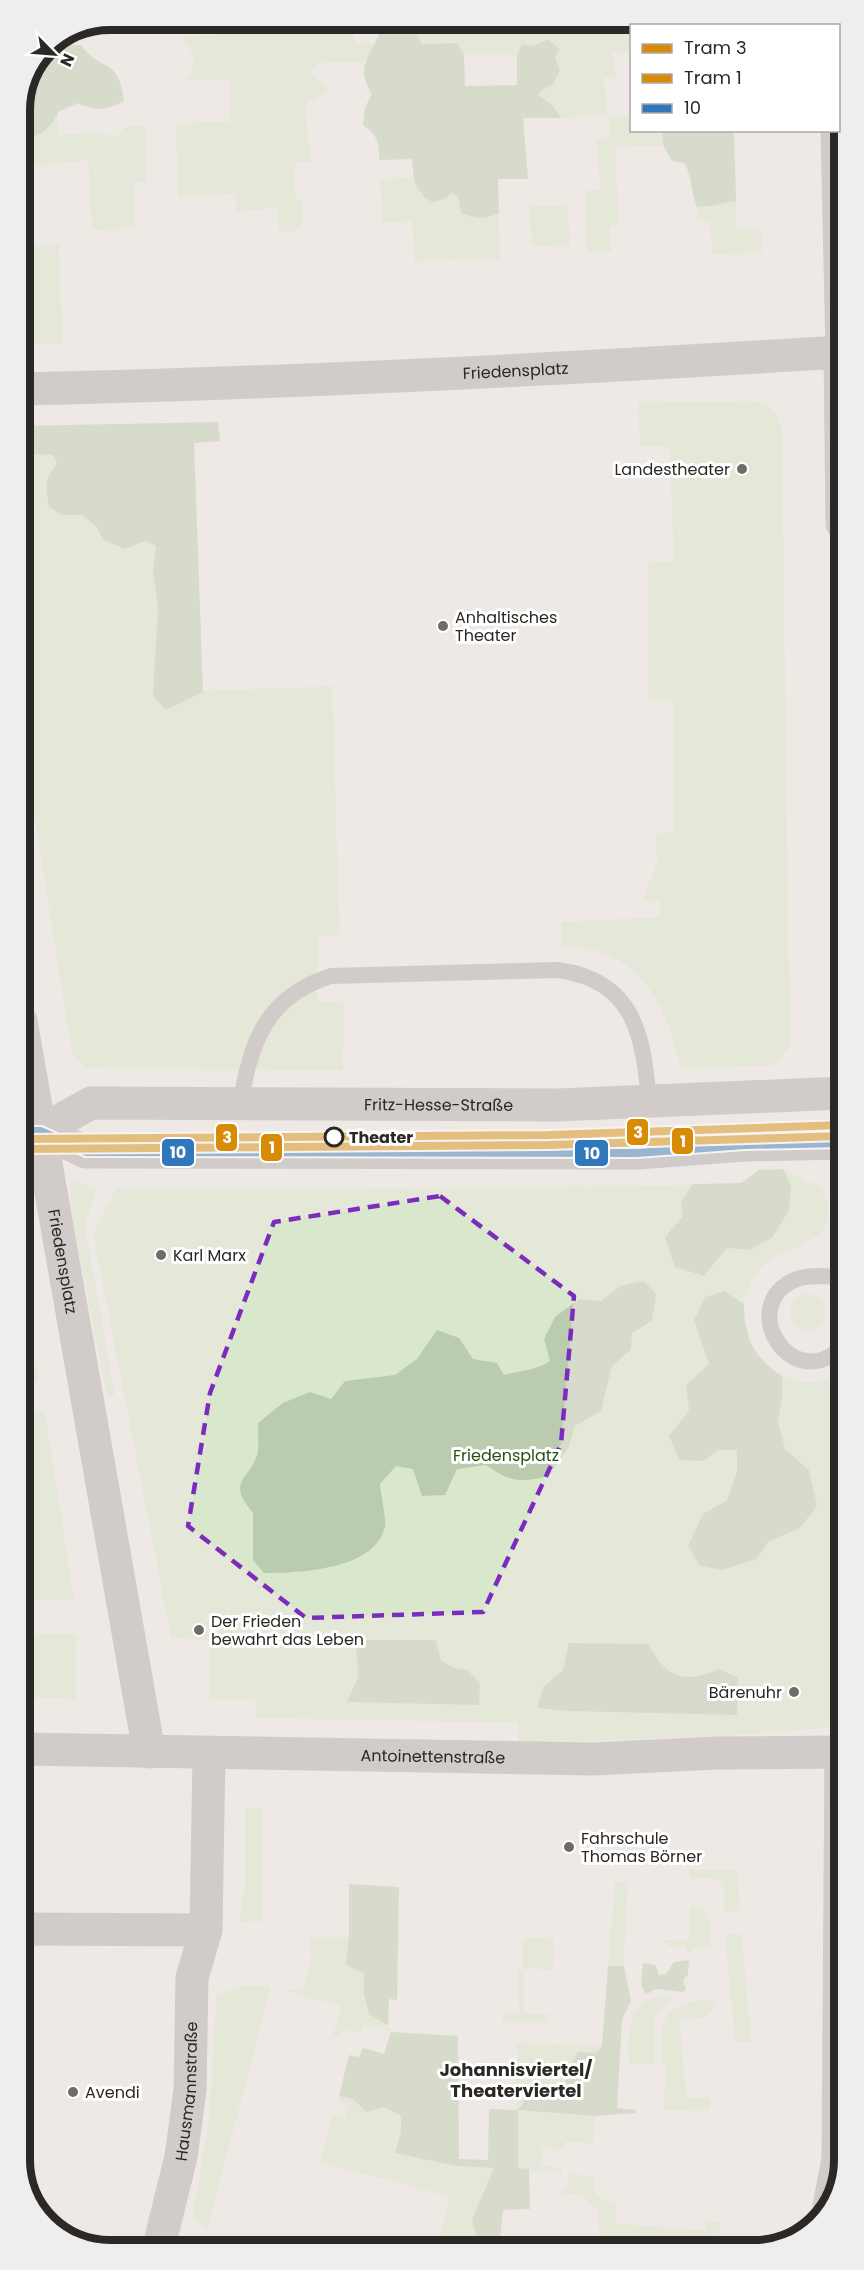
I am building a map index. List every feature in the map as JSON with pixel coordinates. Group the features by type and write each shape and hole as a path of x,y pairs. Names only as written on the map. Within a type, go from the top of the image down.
{"main road":[{"name":"Antoinettenstraße","path":"30,1749 593,1759 717,1753 834,1752"}],"street":[{"name":"Friedensplatz","path":"30,389 420,376 834,352"},
{"name":"Fritz-Hesse-Straße","path":"31,1131 91,1103 558,1105 834,1093"},
{"name":"Friedensplatz","path":"31,1131 149,1752"},
{"path":"31,1131 87,1152 637,1153 745,1144 834,1143"},
{"name":"Hausmannstraße","path":"160,2240 181,2157 190,2090 192,1978 206,1930 209,1753"},
{"path":"30,1929 206,1930"}],"lane":[{"path":"240,1105 248,1062 265,1022 280,1004 316,980 331,976 558,970 588,978 619,997 626,1005 640,1037 650,1101"},
{"path":"834,1277 812,1276 786,1285 777,1295 771,1307 769,1321 772,1335 780,1347 791,1356 804,1360 818,1360 834,1354"}],"highlighted area":[{"path":"440,1196 574,1296 561,1444 483,1612 306,1618 188,1526 210,1393 274,1222"}],"green space":[{"path":"352,30 355,43 377,43 363,63 320,61 310,73 331,90 305,104 311,162 295,163 295,196 301,202 303,220 295,232 279,232 277,208 236,212 235,194 178,197 176,124 230,121 230,79 186,81 192,68 193,58 182,36"},
{"path":"380,30 415,30 422,44 457,43 464,55 465,86 517,85 517,55 522,44 533,46 548,39 560,49 555,57 560,70 554,83 537,94 552,105 561,118 523,118 528,179 498,179 499,213 480,218 461,213 458,197 451,193 445,199 432,202 418,189 414,179 412,159 379,160 377,140 372,132 363,125 365,107 372,94 364,75 364,67"},
{"path":"415,30 630,30 630,53 613,53 616,77 603,78 608,115 561,118 552,105 536,94 548,39 533,46 522,44 517,55 464,55 457,43 422,44"},
{"path":"81,45 89,54 114,71 122,87 124,101 101,109 90,108 78,103 58,112 43,132 30,138 30,105 38,75 47,61 64,46"},
{"path":"58,112 58,135 97,132 117,137 125,126 146,126 147,182 134,183 135,228 92,230 88,160 30,167 30,139 34,138"},
{"path":"608,115 630,116 630,132 662,132 663,145 615,148 619,225 610,226 611,251 587,251 586,191 600,190 597,140 610,138"},
{"path":"662,132 734,133 736,201 697,207 687,168 684,163 672,161 663,145"},
{"path":"414,178 420,194 451,193 489,218 499,213 500,259 414,261 412,221 382,222 380,180"},
{"path":"736,201 737,229 762,229 762,252 712,254 710,221 697,221 697,207"},
{"path":"568,205 570,245 532,246 530,206"},
{"path":"59,243 62,343 30,345 30,246"},
{"path":"752,401 770,407 774,411 782,434 790,1045 776,1065 681,1069 664,1014 644,982 615,958 592,950 563,946 561,922 661,917 660,901 642,901 657,862 656,836 674,831 673,701 648,700 648,563 674,562 669,447 640,446 638,403"},
{"path":"218,422 220,441 194,443 203,691 332,686 340,935 318,936 317,1002 344,1003 343,1070 85,1068 72,1052 30,792 30,426"},
{"path":"218,422 220,441 194,443 203,692 166,710 153,696 158,608 153,572 156,546 145,541 125,549 103,540 96,526 82,515 62,515 49,507 47,484 57,464 53,455 30,454 30,426"},
{"name":"Friedensplatz","path":"783,1169 824,1189 828,1207 827,1221 822,1231 803,1245 765,1264 758,1271 745,1299 743,1323 749,1341 759,1357 772,1370 788,1378 806,1382 825,1380 834,1376 834,1727 725,1736 518,1743 518,1723 255,1718 256,1700 209,1700 209,1640 171,1638 93,1233 116,1189 626,1187 741,1183 759,1170"},
{"path":"783,1169 791,1186 789,1210 773,1237 750,1250 727,1248 704,1276 675,1267 665,1237 683,1216 681,1202 693,1184 741,1183 759,1170"},
{"path":"74,1180 97,1190 85,1224 115,1396 107,1396 70,1206 71,1182"},
{"path":"644,1281 656,1294 652,1321 632,1333 631,1350 612,1366 601,1411 575,1426 569,1446 549,1476 516,1480 486,1465 457,1469 445,1495 422,1496 413,1469 396,1466 380,1484 385,1526 379,1541 367,1552 334,1566 296,1572 264,1573 253,1560 253,1513 245,1502 240,1486 255,1461 258,1451 258,1423 283,1403 310,1392 331,1399 345,1381 395,1375 417,1359 437,1330 459,1338 473,1359 497,1363 504,1375 539,1367 550,1361 544,1339 555,1317 579,1299 601,1301 620,1286"},
{"path":"724,1291 744,1304 746,1327 752,1346 764,1362 782,1376 782,1397 778,1422 785,1449 809,1470 817,1506 800,1528 768,1542 757,1559 722,1570 700,1566 688,1546 703,1514 727,1500 737,1471 737,1450 718,1450 703,1461 679,1460 669,1436 689,1410 686,1385 709,1364 694,1320 705,1297"},
{"path":"808,1294 821,1299 826,1312 821,1325 808,1330 795,1325 790,1312 795,1299"},
{"path":"30,1332 39,1381 30,1384"},
{"path":"45,1411 74,1600 30,1600 30,1412"},
{"path":"30,1633 76,1634 76,1699 30,1698"},
{"path":"356,1640 436,1640 441,1660 454,1668 468,1670 480,1684 479,1705 347,1702 358,1677"},
{"path":"569,1643 648,1644 669,1671 685,1677 706,1674 719,1669 738,1678 737,1715 568,1711 537,1708 543,1687 563,1670"},
{"path":"245,1807 263,1808 263,1921 239,1922 245,1888"},
{"path":"690,1870 738,1870 740,1911 724,1912 724,1893 719,1882 709,1878 690,1879"},
{"path":"615,1882 628,1882 624,1966 608,1966"},
{"path":"349,1884 399,1887 397,2000 389,1999 388,2026 369,2014 364,1994 364,1973 346,1965 349,1937"},
{"path":"690,1906 700,1907 709,1914 711,1946 692,1948 692,1952 686,1952 686,1947 673,1948 660,1940 689,1940"},
{"path":"742,1934 751,2042 735,2043 725,1935"},
{"path":"309,1937 349,1937 346,1965 364,1973 364,1994 369,2014 395,2033 363,2024 360,2033 343,2028 340,2038 333,2036 341,2006 282,1990 303,1989 311,1960"},
{"path":"523,1938 554,1939 553,1970 523,1968"},
{"path":"689,1960 688,1974 683,1981 686,1990 683,1992 656,1989 646,1994 641,1985 643,1963 656,1965 659,1975 666,1974 674,1962"},
{"path":"608,1966 624,1966 631,2001 622,2020 617,2108 636,2110 636,2113 595,2116 518,2110 528,2095 549,2098 564,2093 567,2072 578,2052 596,2053 602,2046"},
{"path":"517,1970 523,1970 525,2013 549,2014 548,2023 503,2023 502,2013 519,2013"},
{"path":"245,1985 271,1987 207,2231 193,2215 210,2113 216,1995"},
{"path":"669,1995 675,1998 655,2016 654,2063 629,2065 629,2029 636,2010 654,1998"},
{"path":"717,1998 713,2012 704,2018 680,2020 686,2098 711,2097 710,2109 663,2110 667,2067 662,2066 661,2048 664,2023 668,2015 685,2004"},
{"path":"391,2032 458,2036 459,2159 488,2160 489,2109 518,2110 518,2168 529,2169 530,2209 503,2210 500,2240 475,2240 472,2219 494,2168 457,2166 395,2153 401,2132 401,2116 384,2107 366,2112 353,2099 339,2096 349,2055 359,2057 363,2048 384,2054"},
{"path":"517,2043 602,2045 596,2053 567,2072 564,2093 549,2098 528,2095 518,2109 595,2116 593,2144 566,2141 564,2150 543,2147 541,2165 562,2168 562,2173 518,2169"},
{"path":"339,2096 353,2099 366,2112 384,2107 401,2116 401,2132 396,2152 457,2166 494,2168 472,2219 475,2240 438,2240 450,2197 320,2162 333,2114 345,2118 348,2106 337,2102"},
{"path":"569,2173 594,2177 596,2192 599,2196 605,2201 616,2204 615,2223 705,2231 707,2221 721,2223 717,2240 601,2240 598,2210 580,2194 561,2194 567,2185"}],"tram line":[{"name":"3","path":"30,1139 549,1135 834,1125"},
{"name":"1","path":"30,1149 549,1145 834,1136"}],"transit line":[{"name":"10","path":"30,1131 41,1131 86,1152 637,1153 745,1145 834,1143"}],"place":[{"name":"Landestheater","path":"742,469"},
{"name":"Anhaltisches Theater","path":"443,626"},
{"name":"Theater","path":"334,1137"},
{"name":"Karl Marx","path":"161,1255"},
{"name":"Der Frieden bewahrt das Leben","path":"199,1630"},
{"name":"Bärenuhr","path":"794,1692"},
{"name":"Fahrschule Thomas Börner","path":"569,1847"},
{"name":"Avendi","path":"73,2092"}],"district":[{"name":"Johannisviertel/ Theaterviertel","path":"516,2079"}]}
